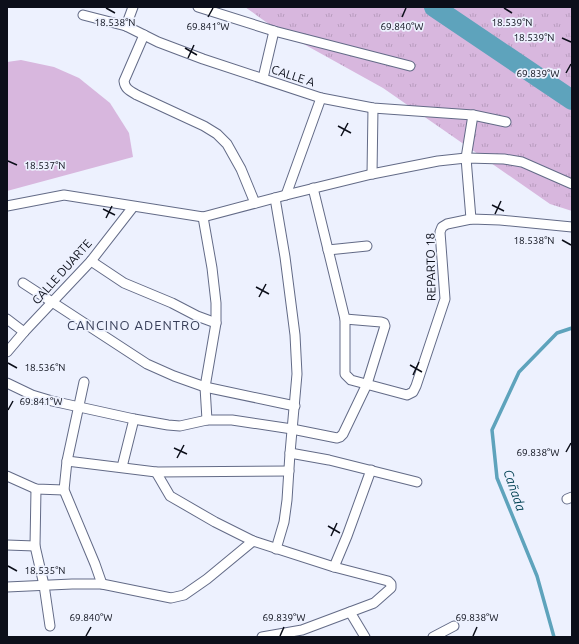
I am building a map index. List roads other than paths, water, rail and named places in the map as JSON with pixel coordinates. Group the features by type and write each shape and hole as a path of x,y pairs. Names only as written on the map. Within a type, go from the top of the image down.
{"street":[{"path":"126,26 133,7"},
{"path":"198,7 274,31 410,66"},
{"name":"CALLE A","path":"83,15 126,26 144,36 204,59 321,98 373,108 473,115 506,122"},
{"path":"263,78 274,31"},
{"path":"144,36 124,81 124,86 137,95 204,126 217,134 227,144 241,169 255,203"},
{"path":"286,194 321,98"},
{"path":"372,174 373,108"},
{"path":"471,219 466,158 473,115"},
{"path":"7,206 64,195 203,217 286,194 372,174 438,161 466,158 504,159 522,162 572,184"},
{"path":"313,188 345,319 345,374 347,378 351,380 367,384"},
{"path":"275,198 296,336 297,374 284,522 276,549"},
{"name":"CALLE DUARTE","path":"7,352 91,261 133,206"},
{"path":"203,217 212,268 216,303 216,323 205,387 207,420"},
{"name":"REPARTO 18","path":"367,384 407,395 413,392 416,386 445,300 440,232 442,227 446,224 471,219 500,220 572,227"},
{"path":"328,250 367,246"},
{"path":"91,261 124,283 216,323"},
{"path":"23,283 147,364 174,376 205,387 295,406"},
{"path":"7,319 24,332"},
{"path":"7,384 32,395 78,408 168,426 180,426 207,420 232,420 292,429 337,438 343,434 367,384 385,326 384,323 381,322 345,319"},
{"path":"84,382 67,461 64,490 102,584"},
{"path":"122,467 134,419"},
{"path":"290,453 329,460 417,482"},
{"path":"67,461 156,472 289,471"},
{"path":"334,567 371,470"},
{"path":"156,472 170,496 253,542 334,567 388,581 391,584 391,588 374,603 300,634 262,637"},
{"path":"7,476 36,489 64,490"},
{"path":"36,489 34,546 44,584 50,626"},
{"path":"7,587 44,584 102,584 171,598 184,595 253,542"},
{"path":"7,545 34,546"},
{"path":"350,612 365,637"},
{"path":"433,637 454,626"}],"waterway":[{"path":"434,7 572,100"},
{"name":"Cañada","path":"554,637 537,576 497,478 492,430 519,372 557,333 572,328"}],"district":[{"name":"CANCINO ADENTRO","path":"134,325"}]}
